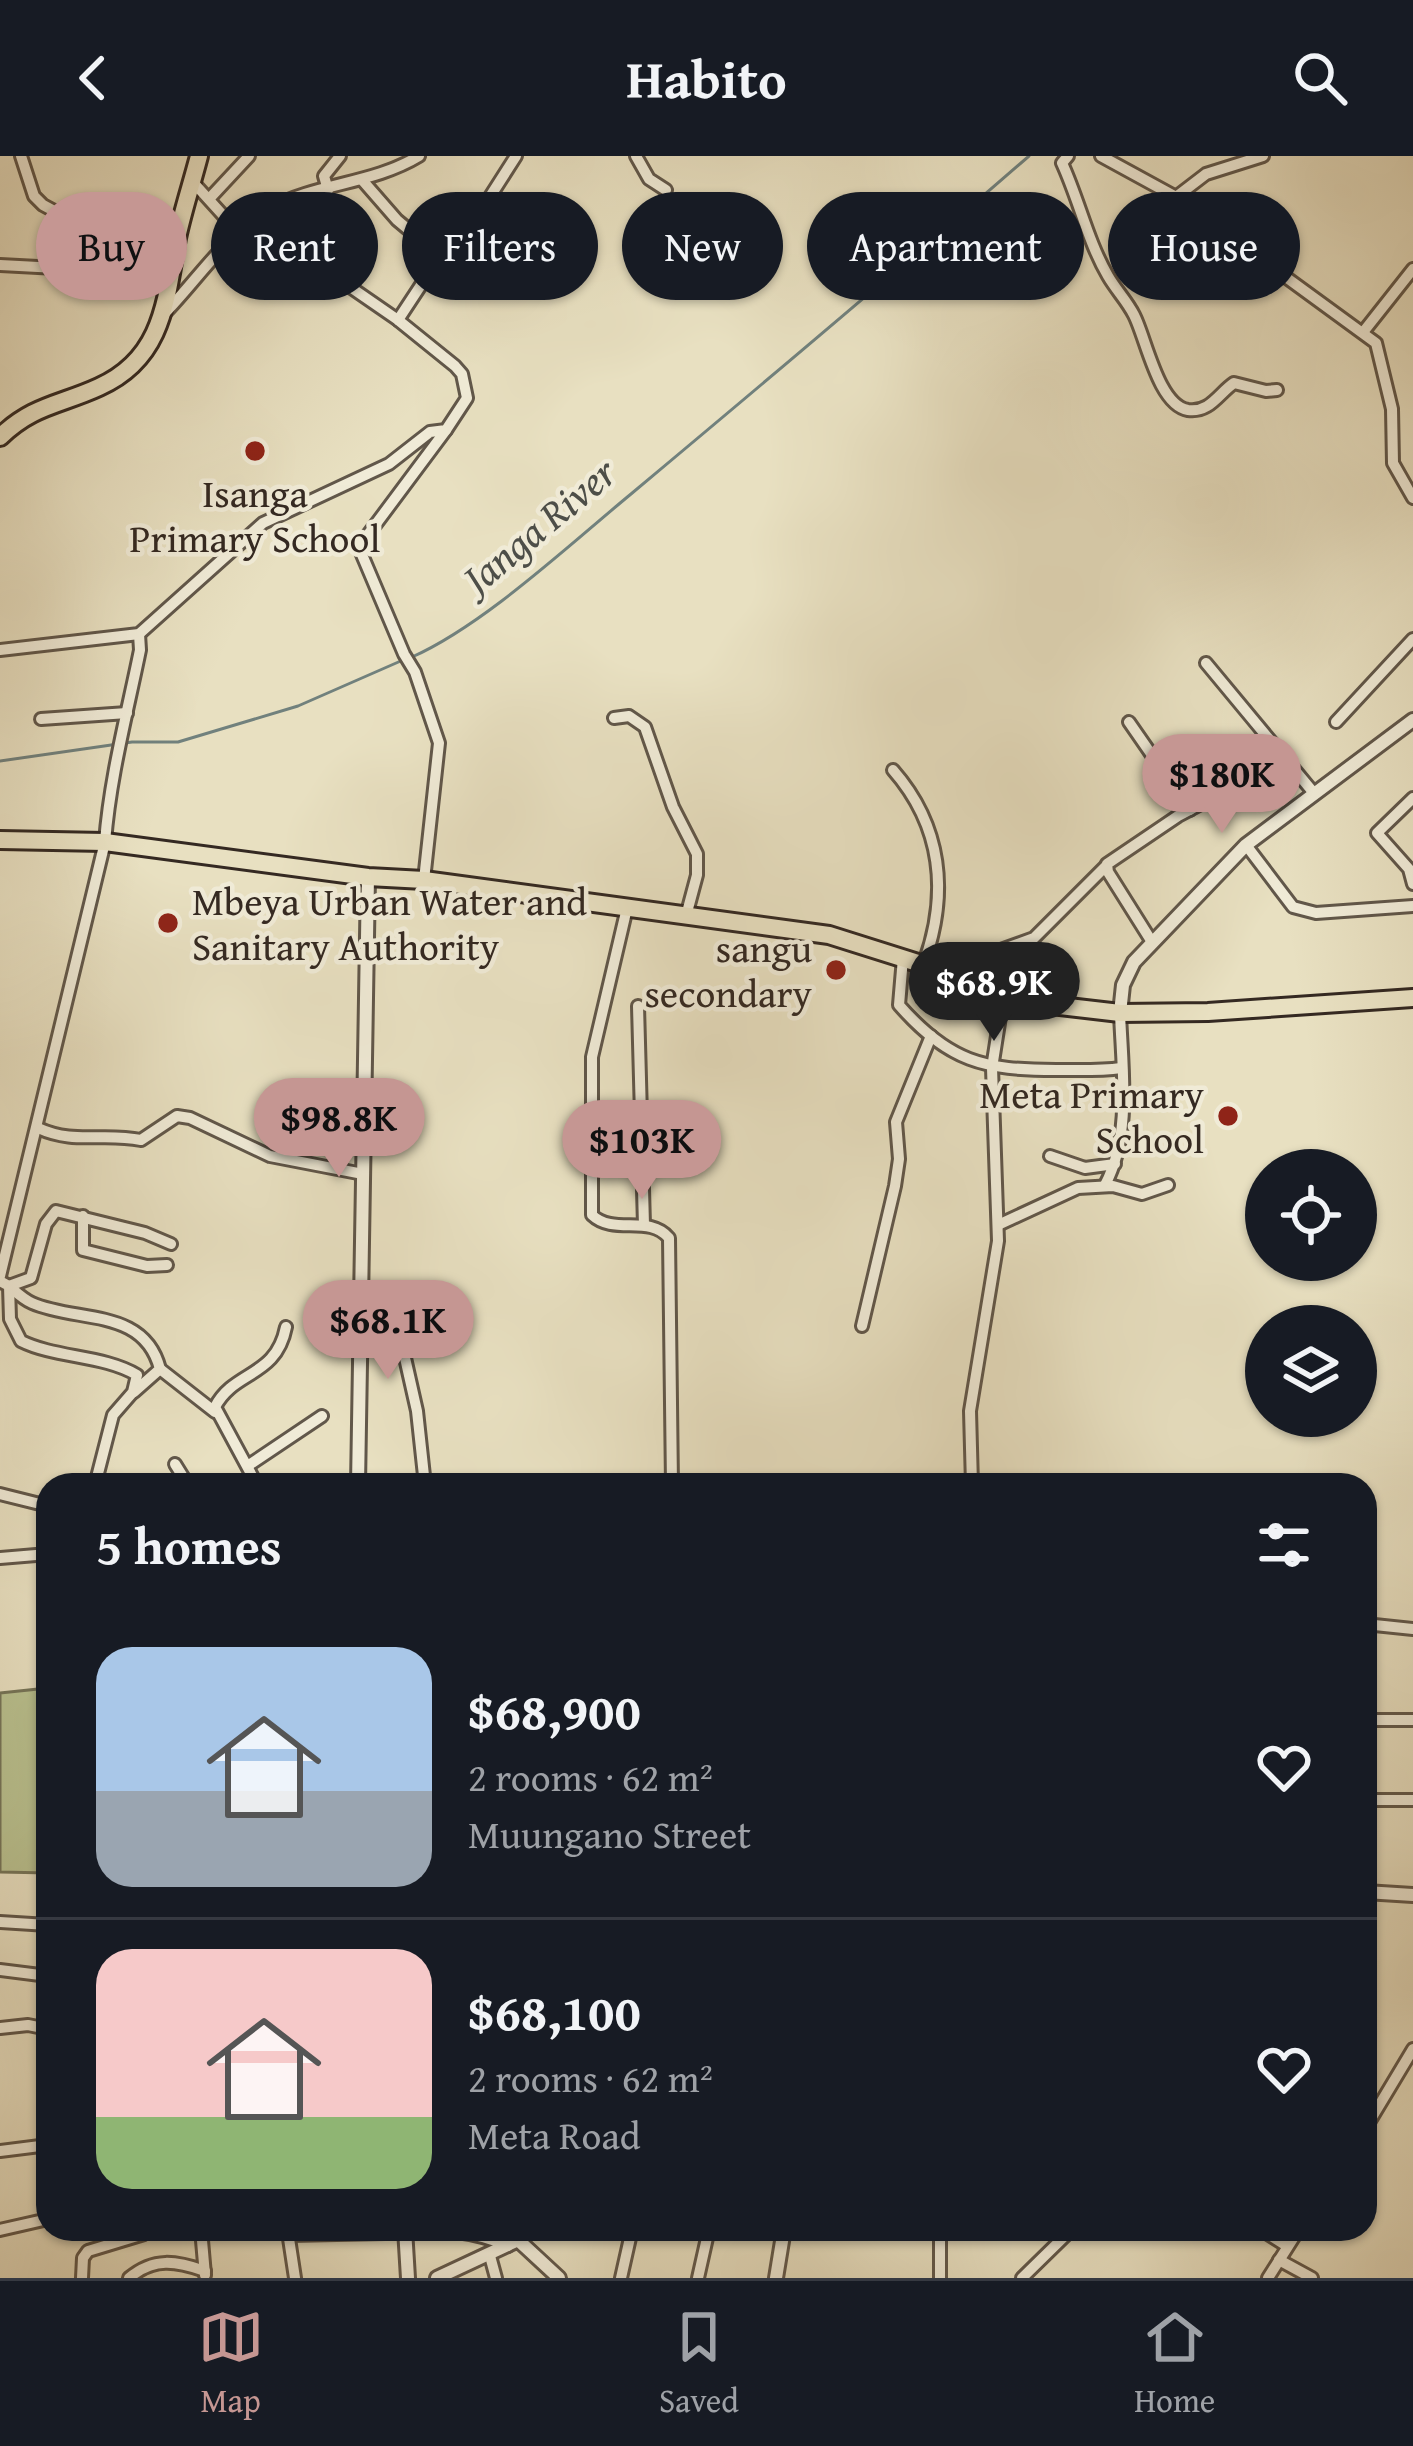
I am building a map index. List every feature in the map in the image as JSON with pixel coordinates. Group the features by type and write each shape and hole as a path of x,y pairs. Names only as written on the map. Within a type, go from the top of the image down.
{"highway":[{"path":"187,200 199,156"},
{"path":"0,437 34,410 98,388 123,373 153,342 167,300"},
{"path":"0,840 105,842 829,935 1052,1005 1120,1013 1413,998"}],"street":[{"path":"21,156 36,198"},
{"path":"208,199 249,156"},
{"path":"328,190 325,176 340,156"},
{"path":"321,192 363,182 419,156"},
{"path":"493,192 516,156"},
{"path":"636,156 650,179 666,190"},
{"path":"1101,156 1167,192"},
{"path":"1183,192 1206,174 1263,156"},
{"path":"1062,158 1108,277 1136,318 1151,364 1176,404 1190,410 1210,406 1234,383 1277,390"},
{"path":"192,181 211,202"},
{"path":"363,182 402,224"},
{"path":"165,313 211,264"},
{"path":"0,265 36,267"},
{"path":"1364,331 1413,269"},
{"path":"1300,285 1376,343 1392,409 1394,463 1413,498"},
{"path":"369,300 462,374 469,394 361,550 415,672 439,743 424,880"},
{"path":"398,320 411,300"},
{"path":"0,650 140,634 263,523 389,464 430,432 446,430"},
{"path":"133,1392 137,1378 132,1371 21,1341 10,1319 3,1281 105,842 111,778 121,756 140,634"},
{"path":"1336,722 1413,639"},
{"path":"1206,663 1313,792"},
{"path":"41,719 128,712"},
{"path":"614,718 629,716 645,727 674,807 692,839 698,868 686,916"},
{"path":"1105,1186 1121,1133 1120,1013 1123,985 1134,962 1246,845 1413,720"},
{"path":"1129,722 1190,810"},
{"path":"994,952 1034,938 1106,867 1149,833 1268,768 1286,764"},
{"path":"893,770 908,784 926,814 925,830 936,850 938,923 924,963"},
{"path":"1413,798 1377,833 1409,869 1413,884"},
{"path":"1246,845 1301,911 1413,906"},
{"path":"1106,867 1152,942"},
{"path":"358,1473 368,877"},
{"path":"627,908 592,1057 592,1216 605,1224 655,1226 669,1238 672,1473"},
{"path":"904,956 899,1005 952,1052 992,1068 1121,1068"},
{"path":"972,1473 970,1411 994,1279 998,1225 992,1068 1004,991"},
{"path":"638,1006 644,1225"},
{"path":"862,1326 895,1186 896,1122 931,1036"},
{"path":"38,1127 70,1140 104,1136 141,1140 177,1116 270,1156 363,1174"},
{"path":"1050,1156 1085,1168 1115,1164"},
{"path":"998,1225 1056,1195 1105,1186 1142,1194 1168,1185"},
{"path":"3,1281 32,1277 46,1224 54,1212 83,1216 171,1244"},
{"path":"83,1216 82,1250 148,1266 167,1265"},
{"path":"3,1281 35,1304 123,1323 149,1347 160,1369 215,1412 252,1473"},
{"path":"215,1412 223,1395 273,1360 286,1327"},
{"path":"360,1350 396,1345 403,1349 424,1473"},
{"path":"98,1473 113,1415 160,1369"},
{"path":"249,1465 322,1416"},
{"path":"175,1464 181,1473"},
{"path":"0,1494 36,1503"},
{"path":"0,1558 36,1555"},
{"path":"1377,1625 1413,1629"},
{"path":"1377,1720 1413,1720"},
{"path":"1377,1800 1413,1800"},
{"path":"1377,1893 1413,1895"},
{"path":"0,1922 36,1924"},
{"path":"0,1970 36,1974"},
{"path":"0,2028 36,2026"},
{"path":"1377,2109 1413,2049"},
{"path":"0,2151 36,2146"},
{"path":"0,2230 36,2222"},
{"path":"82,2278 88,2251 116,2241"},
{"path":"145,2241 148,2265"},
{"path":"129,2278 148,2265 173,2262 205,2274 202,2241"},
{"path":"289,2241 295,2278"},
{"path":"405,2241 408,2278"},
{"path":"437,2278 512,2241"},
{"path":"520,2241 559,2278"},
{"path":"621,2278 629,2241"},
{"path":"698,2278 706,2241"},
{"path":"776,2278 782,2241"},
{"path":"940,2241 940,2278"},
{"path":"1022,2278 1060,2241"},
{"path":"1279,2241 1287,2246"},
{"path":"1268,2278 1291,2241"},
{"path":"490,2256 496,2278"},
{"path":"1279,2260 1312,2278"}],"green space":[{"path":"36,1689 36,1873 0,1872 0,1693"}],"waterway":[{"name":"Janga River","path":"412,657 468,625 525,583 1029,156"},
{"name":"Janga River","path":"0,761 132,742 178,742 298,706 403,660"}],"place":[{"name":"Isanga Primary School","path":"255,451"},
{"name":"Mbeya Urban Water and Sanitary Authority","path":"168,923"},
{"name":"sangu secondary","path":"836,970"},
{"name":"Meta Primary School","path":"1228,1116"}]}
